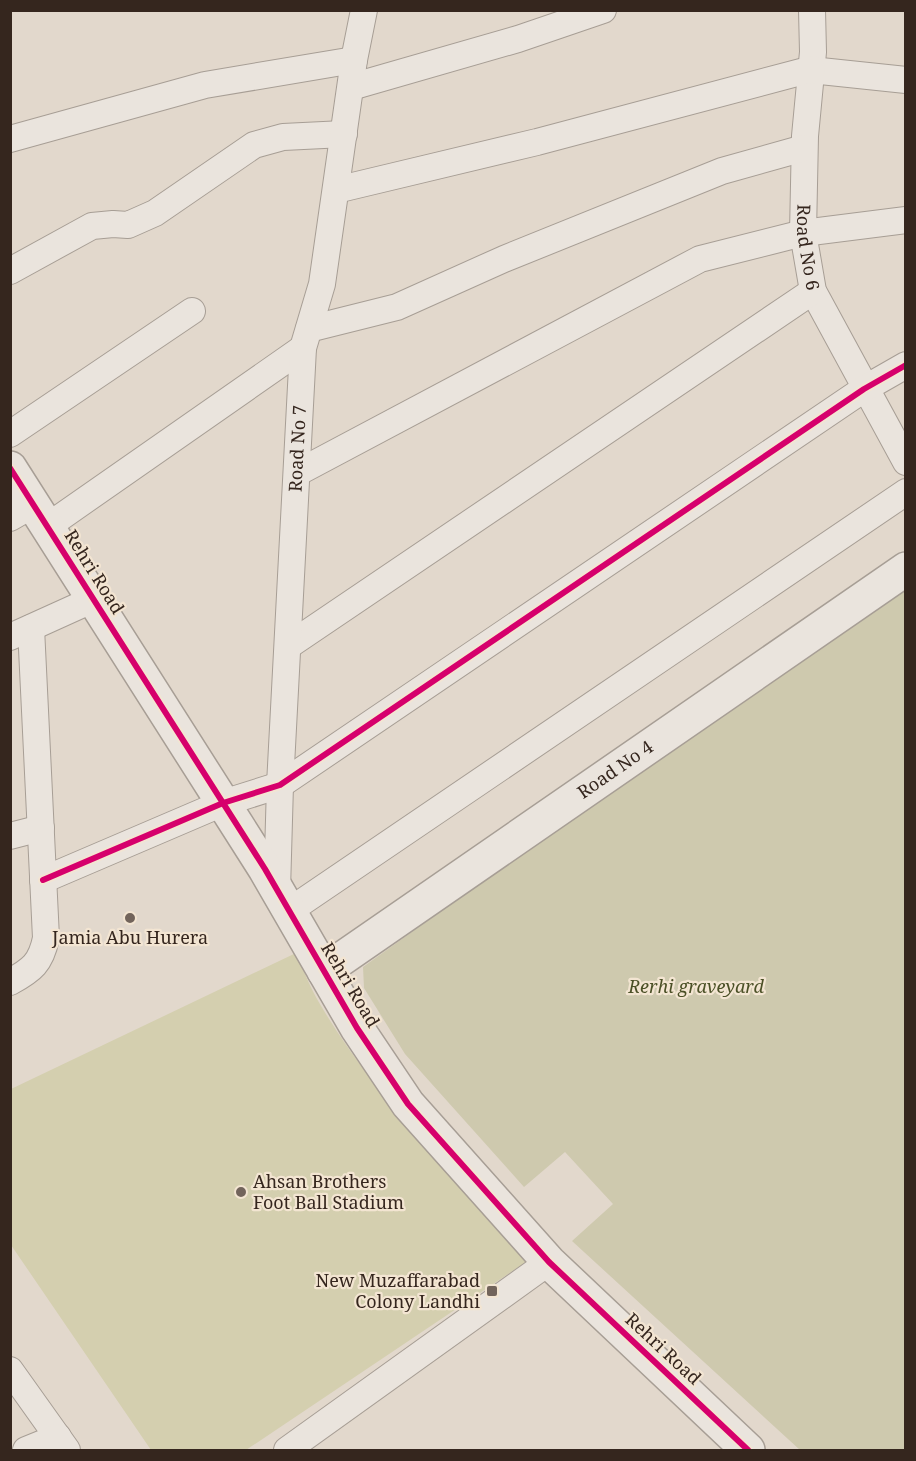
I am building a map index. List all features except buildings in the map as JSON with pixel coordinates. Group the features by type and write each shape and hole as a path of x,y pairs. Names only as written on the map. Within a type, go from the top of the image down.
{"street":[{"name":"Road No 7","path":"283,900 280,785 306,339 322,284 354,60 364,10"},
{"path":"351,87 518,39 603,10"},
{"name":"Road No 6","path":"812,10 813,52 804,148 803,233 813,291 864,389 906,462"},
{"path":"10,139 205,85 354,60"},
{"path":"336,190 537,142 812,70 906,80"},
{"path":"10,271 92,226 128,225 155,213 254,145 283,137 344,134"},
{"path":"31,516 306,339 397,307 504,259 722,171 804,148"},
{"path":"297,473 700,259 803,233 906,220"},
{"path":"288,646 813,291"},
{"path":"10,434 192,311"},
{"path":"43,880 223,803 280,785 864,389 906,365"},
{"name":"Rehri Road","path":"10,468 31,516 94,599 283,900 357,1028 408,1104 549,1262 748,1450"},
{"path":"283,900 906,492"},
{"name":"Road No 4","path":"324,971 906,569"},
{"path":"10,982 35,966 43,956 46,938 41,828 21,633 94,599"},
{"path":"10,836 41,828"},
{"path":"287,1450 549,1262"},
{"path":"10,1370 63,1444 26,1450"}],"shaded area":[{"name":"Ahsan Brothers Foot Ball Stadium","path":"296,953 317,999 339,1035 364,1069 417,1134 532,1258 246,1450 151,1450 11,1245 11,1089"}],"green space":[{"name":"Rerhi graveyard","path":"905,583 905,1450 800,1450 572,1241 613,1204 565,1152 524,1187 405,1054 364,988 363,967 798,655"}],"cycle path":[{"path":"43,880 223,803 280,785 864,389 906,365"},
{"path":"10,468 265,869 357,1028 408,1104 549,1262 748,1450"}],"place":[{"name":"Jamia Abu Hurera","path":"130,918"},
{"name":"Ahsan Brothers Foot Ball Stadium","path":"241,1192"},
{"name":"New Muzaffarabad Colony Landhi","path":"492,1291"}]}
